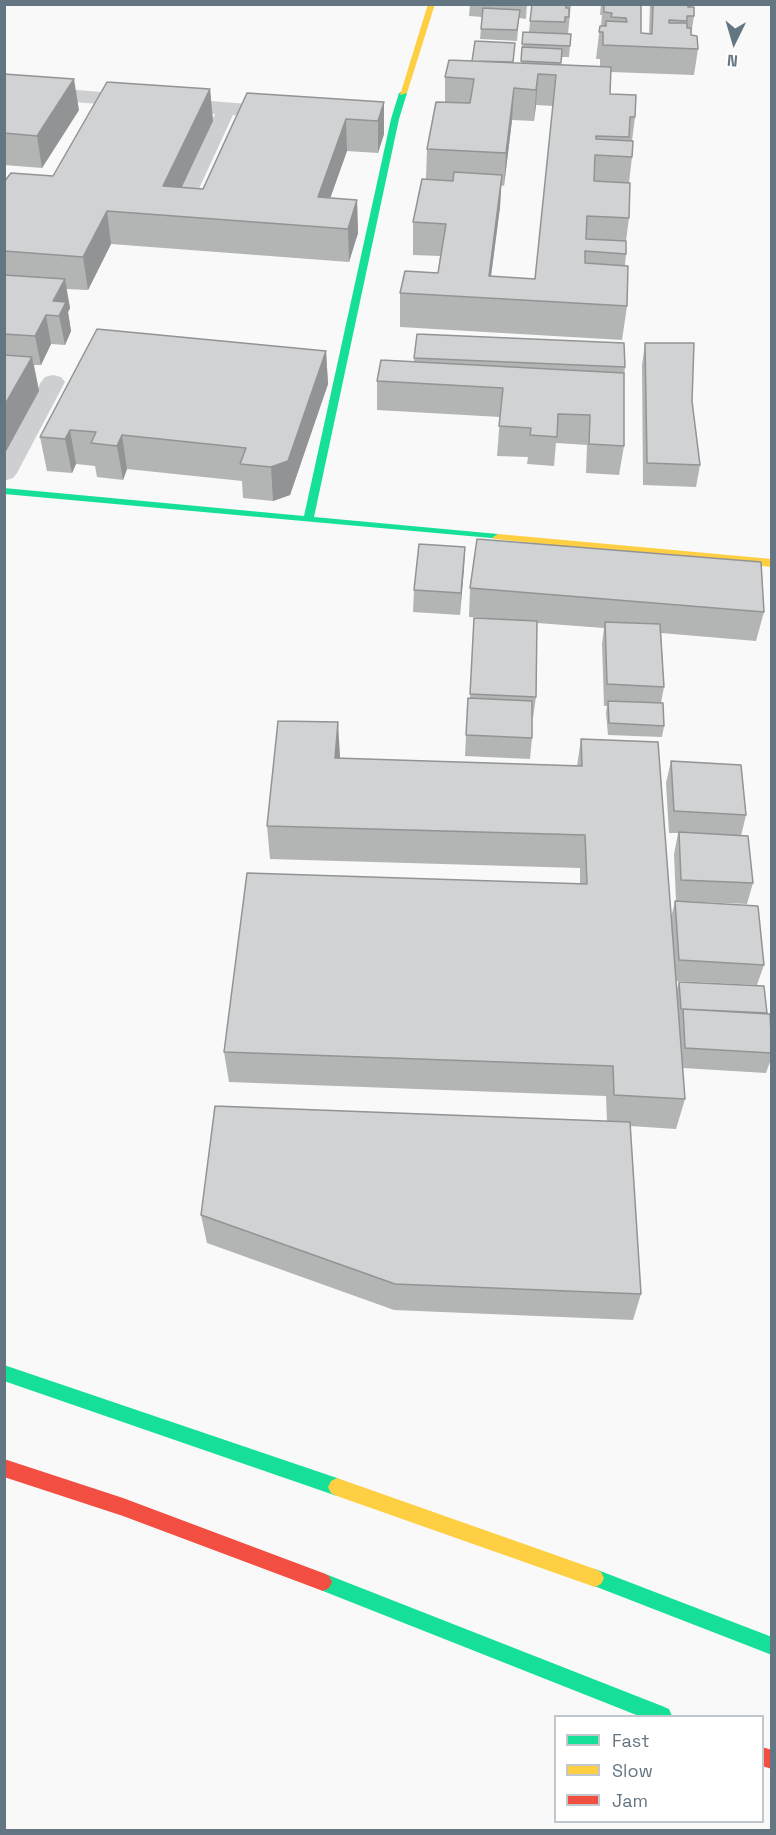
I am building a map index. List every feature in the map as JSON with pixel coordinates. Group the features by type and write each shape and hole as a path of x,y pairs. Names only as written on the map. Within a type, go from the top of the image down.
{"street":[{"path":"308,520 395,119 432,4"},
{"path":"4,90 226,110 305,114"},
{"path":"187,193 226,110"},
{"path":"372,118 395,119"},
{"path":"4,473 53,382"},
{"path":"4,491 771,563"},
{"path":"4,1373 147,1420 604,1581 771,1646"},
{"path":"4,1468 123,1506 251,1553 659,1715"}],"building":[{"path":"532,4 566,4 566,8 569,8 569,17 565,17 565,22 530,21"},
{"path":"604,4 641,4 641,33 652,34 653,4 688,4 688,7 694,7 694,16 687,16 687,21 669,20 669,23 687,23 687,28 691,28 691,35 697,36 698,49 603,45 603,32 599,32 600,26 606,26 606,21 627,22 626,18 611,17 612,13 604,12"},
{"path":"483,8 520,10 517,30 481,29"},
{"path":"523,32 571,34 570,46 522,44"},
{"path":"475,41 515,43 513,62 472,61"},
{"path":"522,47 562,49 561,63 521,61"},
{"path":"449,60 611,67 610,94 636,95 635,117 630,117 629,137 596,136 596,139 633,141 632,157 595,155 594,181 630,183 629,218 587,216 586,239 626,241 626,254 585,251 585,263 628,266 627,306 400,293 405,271 438,273 446,224 413,222 422,179 453,181 454,172 502,175 489,276 535,279 556,75 538,74 536,90 514,88 506,153 427,149 436,102 470,103 474,79 445,77"},
{"path":"4,74 74,79 37,136 4,133"},
{"path":"107,82 210,89 163,186 203,189 247,93 384,102 378,121 346,119 318,197 357,200 348,229 107,211 83,257 4,251 4,182 11,173 53,176"},
{"path":"4,275 65,279 53,301 66,302 59,316 46,315 35,336 4,334"},
{"path":"97,329 326,351 288,461 271,467 240,464 246,448 122,435 117,446 91,443 96,432 70,430 65,439 40,437"},
{"path":"417,334 624,343 625,367 414,358"},
{"path":"645,343 694,343 692,401 700,465 647,463"},
{"path":"4,355 32,357 4,406"},
{"path":"381,360 624,373 624,446 589,444 590,415 558,414 557,437 530,435 531,428 499,426 503,388 377,381"},
{"path":"477,539 761,562 764,612 470,588"},
{"path":"419,544 465,547 461,593 414,590"},
{"path":"474,618 537,621 536,697 470,694"},
{"path":"605,622 660,624 664,687 607,684"},
{"path":"468,698 532,701 532,738 466,735"},
{"path":"608,701 663,703 664,726 609,723"},
{"path":"278,721 338,722 335,758 582,766 581,739 658,742 685,1099 614,1095 613,1066 224,1052 247,873 587,884 585,835 267,826"},
{"path":"671,761 741,765 746,815 674,811"},
{"path":"679,832 748,836 753,883 681,880"},
{"path":"675,901 758,906 764,965 679,960"},
{"path":"679,982 764,986 767,1013 681,1009"},
{"path":"683,1009 770,1014 771,1053 685,1048"},
{"path":"215,1106 630,1122 641,1294 395,1284 201,1215"}],"traffic: fast":[{"path":"308,520 395,119 403,93"},
{"path":"4,491 498,537"},
{"path":"4,1373 337,1487"},
{"path":"595,1578 772,1646"},
{"path":"323,1582 659,1715"}],"traffic: slow":[{"path":"403,93 432,4"},
{"path":"498,537 772,563"},
{"path":"337,1487 595,1578"}],"traffic: jam":[{"path":"4,1468 123,1507 323,1582"},
{"path":"764,1757 772,1760"}]}
